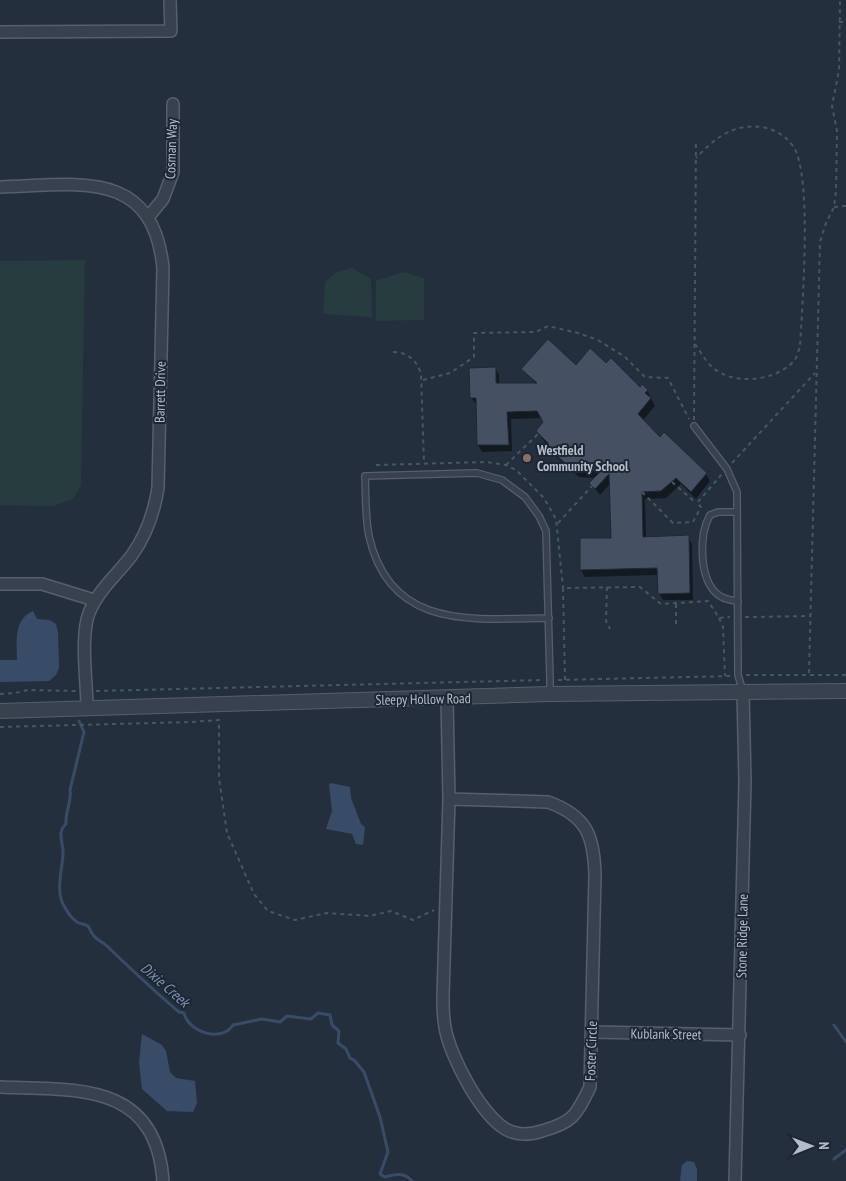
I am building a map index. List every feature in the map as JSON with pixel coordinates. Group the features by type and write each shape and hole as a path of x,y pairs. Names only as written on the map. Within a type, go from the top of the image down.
{"street":[{"path":"0,32 170,31 170,0"},
{"name":"Cosman Way","path":"149,216 163,199 173,172 173,104"},
{"path":"0,187 78,185 103,188 138,205 149,216"},
{"name":"Barrett Drive","path":"87,708 86,630 88,615 94,600 132,554 146,530 154,512 158,488 163,268 156,229 149,216"},
{"path":"0,584 42,584 94,600"},
{"name":"Sleepy Hollow Road","path":"0,711 234,702 447,699 550,687 744,692 846,691"},
{"name":"Stone Ridge Lane","path":"736,1181 745,782 744,692"},
{"name":"Foster Circle","path":"447,699 449,799 444,910 443,996 445,1029 459,1067 475,1097 493,1118 511,1132 533,1134 556,1127 576,1116 590,1087 595,875 590,834 579,819 564,808 548,802 449,799"},
{"name":"Kublank Street","path":"592,1032 740,1035"},
{"path":"0,1087 78,1090 108,1096 135,1115 147,1130 160,1159 163,1181"}],"lane":[{"path":"694,426 734,481 737,492 738,675 744,692"},
{"path":"549,618 454,618 429,611 401,595 386,575 373,550 367,525 365,476 468,472 493,477 512,486 530,503 546,531 549,618 550,687"},
{"path":"737,512 718,512 710,515 704,532 705,570 708,581 716,594 725,599 738,602"}],"path":[{"path":"809,674 820,242 834,207 837,131 832,106 839,70 840,0"},
{"path":"840,22 846,22"},
{"path":"695,344 711,366 725,375 747,379 764,378 776,373 794,361 800,347 805,202 801,165 793,147 777,130 756,126 732,130 712,141 696,158"},
{"path":"694,426 696,140"},
{"path":"834,207 846,206"},
{"path":"423,380 450,373 474,357 474,333 536,332 548,326 578,332 598,340 625,357 645,378 668,378 681,406 694,426"},
{"path":"393,352 399,352 410,357 420,367 423,380 424,463"},
{"path":"506,465 538,434"},
{"path":"376,465 486,462 506,465 524,476 544,498 557,523 564,588 565,680"},
{"path":"672,482 697,503"},
{"path":"557,523 592,486"},
{"path":"607,587 606,621 610,629"},
{"path":"564,588 640,587 661,604 708,601 723,627 725,676"},
{"path":"676,604 676,628"},
{"path":"719,618 810,616"},
{"path":"0,694 28,690 550,687 565,680 846,674"},
{"path":"0,727 219,720 220,778 225,826 250,887 268,911 295,920 326,913 370,916 391,911 413,920 430,910 444,910"}],"green space":[{"path":"85,260 81,485 73,499 53,506 0,505 0,261"},
{"path":"352,268 371,279 372,317 323,314 325,282 337,272"},
{"path":"403,272 424,278 424,320 376,321 376,281"}],"water":[{"path":"33,611 37,619 50,620 56,624 59,668 56,675 49,681 0,682 0,660 17,660 19,626 22,620"},
{"path":"331,783 350,787 351,798 361,824 365,827 363,845 356,844 352,834 326,829 332,811 329,785"},
{"path":"142,1034 162,1045 166,1051 170,1072 176,1078 195,1081 197,1103 193,1112 167,1111 142,1089 139,1062"},
{"path":"687,1161 694,1162 697,1169 697,1181 680,1181 682,1165"}],"building":[{"path":"548,339 576,365 590,348 606,363 611,358 640,387 642,384 648,390 645,393 651,398 638,414 660,437 664,432 707,473 691,492 676,478 661,491 642,492 643,537 689,535 690,593 658,594 657,568 580,570 580,538 611,538 609,474 595,489 589,483 601,471 574,471 548,448 548,443 536,431 543,422 537,411 507,412 509,445 477,445 476,398 470,398 469,368 496,367 496,383 537,383 521,369"}],"waterway":[{"name":"Dixie Creek","path":"79,721 84,732 70,790 66,824 61,831 63,855 60,893 63,904 69,914 77,922 88,926 96,938 179,1012 184,1013 187,1020 198,1030 214,1034 228,1030 233,1025 262,1019 280,1022 287,1016 311,1019 318,1013 330,1015 332,1025 339,1031 338,1043 346,1049 350,1058 364,1072 380,1117 388,1152 380,1174 385,1177 403,1175 412,1181"},
{"path":"834,1025 846,1042"},
{"path":"834,1159 846,1150"}],"place":[{"name":"Westfield Community School","path":"527,458"}]}
